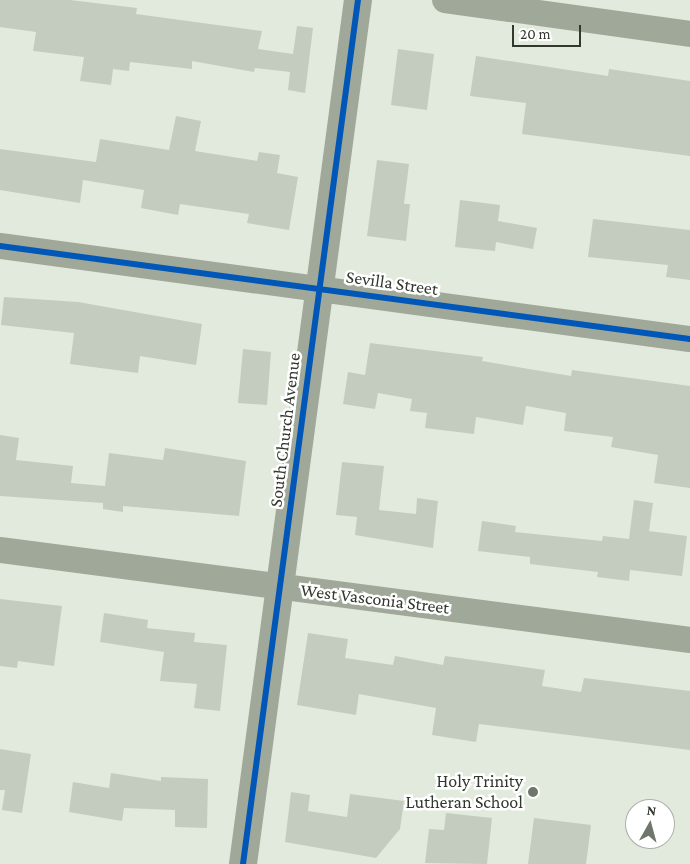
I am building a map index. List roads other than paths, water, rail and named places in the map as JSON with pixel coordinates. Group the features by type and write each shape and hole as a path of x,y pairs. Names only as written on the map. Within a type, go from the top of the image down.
{"street":[{"name":"South Church Avenue","path":"243,864 358,0"},
{"path":"445,0 690,34"},
{"name":"Sevilla Street","path":"0,246 690,339"},
{"name":"West Vasconia Street","path":"0,550 690,640"}],"place":[{"name":"Holy Trinity Lutheran School","path":"533,792"}]}
